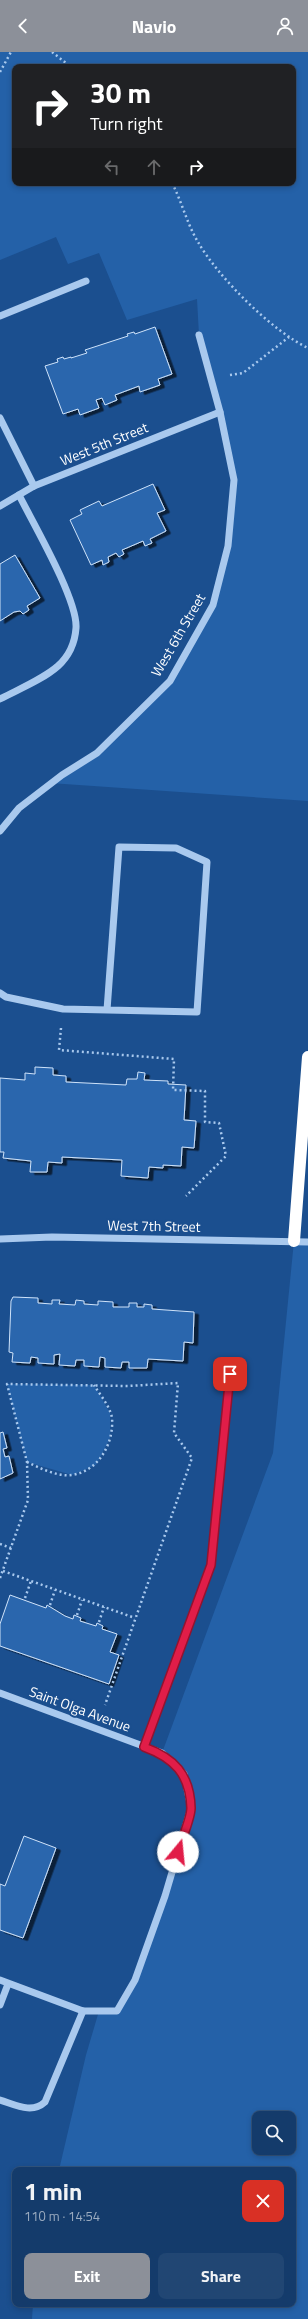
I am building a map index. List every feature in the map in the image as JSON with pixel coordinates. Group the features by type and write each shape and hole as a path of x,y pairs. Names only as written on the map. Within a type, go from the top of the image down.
{"highway":[{"path":"294,1241 308,1057"}],"street":[{"path":"0,316 86,281"},
{"name":"West 6th Street","path":"0,831 19,808 62,775 97,753 170,681 213,605 228,546 234,480 220,412 200,335"},
{"name":"West 5th Street","path":"0,506 34,486 220,412"},
{"path":"0,418 34,486"},
{"path":"0,699 58,666 72,647 76,627 70,602 55,564 19,495"},
{"path":"0,993 6,997 64,1009 107,1010 197,1012 207,862 176,848 119,847 107,1010"},
{"name":"West 7th Street","path":"0,1239 52,1237 308,1242"},
{"path":"144,1747 211,1565 230,1374"},
{"name":"Saint Olga Avenue","path":"0,1694 162,1754 184,1774 191,1808 165,1896 135,1980 117,2011 83,2011"},
{"path":"0,1980 83,2011 45,2102 39,2108 31,2109 0,2100"},
{"path":"0,2005 8,1984"}],"path":[{"path":"0,72 11,52"},
{"path":"52,52 67,64"},
{"path":"173,186 198,242 233,287 289,337 308,348"},
{"path":"228,375 243,373 289,337"},
{"path":"62,1022 58,1050 174,1059 173,1090 205,1091 205,1122 219,1123 226,1156 186,1196"},
{"path":"0,1576 28,1500 27,1462 7,1384 94,1386 178,1384 174,1433 192,1458 105,1705"},
{"path":"27,1462 51,1472 72,1475 96,1465 110,1445 112,1417 104,1400 94,1386"},
{"path":"0,1544 11,1548"},
{"path":"2,1571 135,1618"},
{"path":"25,1598 31,1581"},
{"path":"50,1605 55,1590"},
{"path":"77,1615 82,1600"},
{"path":"99,1622 104,1607"}],"shaded area":[{"path":"0,52 308,52 308,801 50,783 97,753 170,681 213,605 228,546 234,480 199,335 197,299 127,320 99,253 68,264 56,237 0,260"},
{"path":"294,1241 308,1242 308,2319 32,2319 33,2307 296,2307 296,2167 60,2167 86,2055 99,2011 117,2011 135,1980 191,1809 184,1774 162,1753 273,1453"},
{"path":"7,1384 94,1385 110,1413 110,1438 96,1465 72,1475 27,1462"}],"building":[{"path":"155,327 172,374 158,379 160,385 140,392 139,386 115,395 117,400 105,405 102,398 96,400 99,408 80,415 78,409 63,414 45,366 58,362 57,359 63,357 64,359 71,358 87,353 85,350 128,336 127,334 134,332 135,334"},
{"path":"153,484 165,510 157,513 166,531 150,539 152,543 145,546 143,541 122,550 124,554 119,557 116,553 108,557 109,562 103,565 102,560 91,565 70,520 82,514 80,510 99,501 102,506"},
{"path":"15,555 40,598 27,606 29,610 23,614 20,611 14,612 0,621 0,564"},
{"path":"35,1067 53,1068 53,1075 66,1076 66,1082 126,1085 127,1079 137,1079 138,1072 145,1073 144,1080 168,1081 168,1084 186,1085 184,1120 196,1121 194,1148 182,1147 181,1166 163,1165 163,1168 149,1167 148,1178 121,1176 122,1160 62,1157 62,1163 48,1162 47,1172 30,1172 31,1161 3,1158 4,1152 0,1152 0,1078 25,1080 25,1073 35,1074"},
{"path":"13,1297 38,1298 38,1303 52,1304 52,1300 60,1300 59,1304 75,1305 76,1300 84,1301 84,1304 98,1305 98,1301 113,1302 113,1307 129,1307 129,1303 137,1303 137,1307 144,1307 144,1304 152,1305 152,1309 194,1312 193,1343 184,1342 183,1361 148,1359 147,1368 129,1368 129,1362 122,1362 121,1368 105,1367 105,1358 100,1357 99,1367 84,1366 84,1360 76,1360 75,1366 59,1365 60,1354 54,1355 54,1364 38,1363 38,1358 31,1357 30,1363 12,1362 13,1353 9,1352 11,1301"},
{"path":"3,1432 7,1448 3,1449 5,1457 9,1456 13,1473 0,1479 0,1433"},
{"path":"10,1595 46,1608 47,1605 73,1619 74,1615 81,1618 80,1621 96,1626 97,1623 103,1626 102,1629 117,1634 110,1652 119,1655 109,1684 0,1646 0,1624"},
{"path":"24,1836 56,1848 23,1938 0,1930 0,1884 5,1886"}],"route":[{"path":"178,1852 191,1808 184,1774 162,1754 144,1747 211,1565 230,1374"}]}
